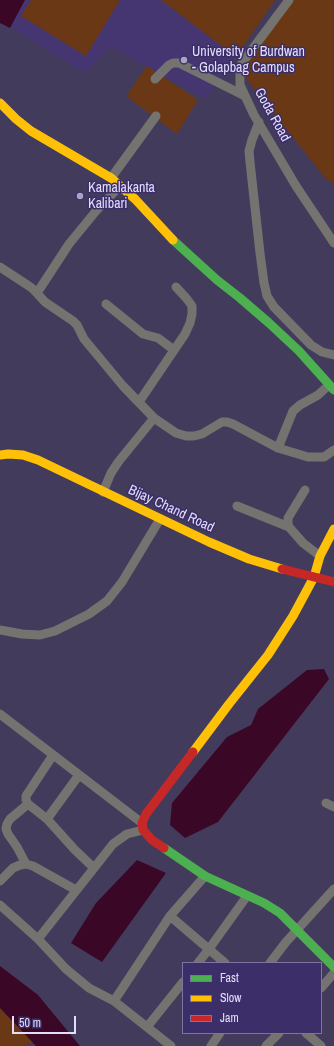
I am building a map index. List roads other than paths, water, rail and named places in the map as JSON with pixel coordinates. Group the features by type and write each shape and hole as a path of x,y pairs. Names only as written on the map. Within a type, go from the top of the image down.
{"street":[{"name":"Goda Road","path":"289,0 242,63 240,71 240,85 258,122 296,186 334,243"},
{"path":"155,79 169,65 179,63 245,96"},
{"path":"0,103 31,131 111,178 135,199 170,237 195,260 269,323 298,351 331,387 312,400 300,405 293,411 278,448"},
{"path":"111,178 156,116"},
{"path":"258,122 250,151 250,162 260,253 267,296 274,308 310,345 322,352 334,355"},
{"path":"37,293 81,228 120,186"},
{"path":"2,272 29,286 44,302 73,321 77,325 84,339 123,386 154,418 171,430 186,436 194,436 202,434 216,424 227,422 278,448 308,457 324,457 334,450"},
{"path":"139,402 185,334 190,323 192,306 188,299 176,287"},
{"path":"106,304 143,334 158,338 174,350"},
{"path":"103,492 111,473 119,461 154,418"},
{"name":"Bijay Chand Road","path":"0,455 23,455 38,460 209,542 249,559 290,572 334,582"},
{"path":"289,528 288,518 304,490"},
{"path":"237,506 289,528 303,543 320,556"},
{"path":"0,630 22,634 40,635 55,632 89,614 107,601 122,582 160,519"},
{"path":"143,827 146,814 268,655 293,616 314,577 320,556 334,529"},
{"path":"0,714 143,827 152,840 205,876 264,903 280,913 334,967"},
{"path":"53,755 26,796 26,800 28,804 47,819 75,850 94,868"},
{"path":"47,819 79,775"},
{"path":"26,864 6,829 10,819 28,804"},
{"path":"38,939 113,844 127,834 143,827"},
{"path":"0,881 13,868 26,864 33,866 76,890"},
{"path":"114,1001 170,916 205,876"},
{"path":"271,962 286,942 334,889"},
{"path":"199,962 247,896"},
{"path":"0,905 38,939 66,969 89,988 114,1001 171,1046"},
{"path":"170,916 224,962"},
{"path":"322,987 334,973"},
{"path":"147,1027 182,983"},
{"path":"211,1046 219,1034"},
{"path":"266,1046 278,1034"},
{"path":"307,1034 321,1046"}],"place":[{"name":"University of Burdwan - Golapbag Campus","path":"184,60"},
{"name":"Kamalakanta Kalibari","path":"80,196"}]}
